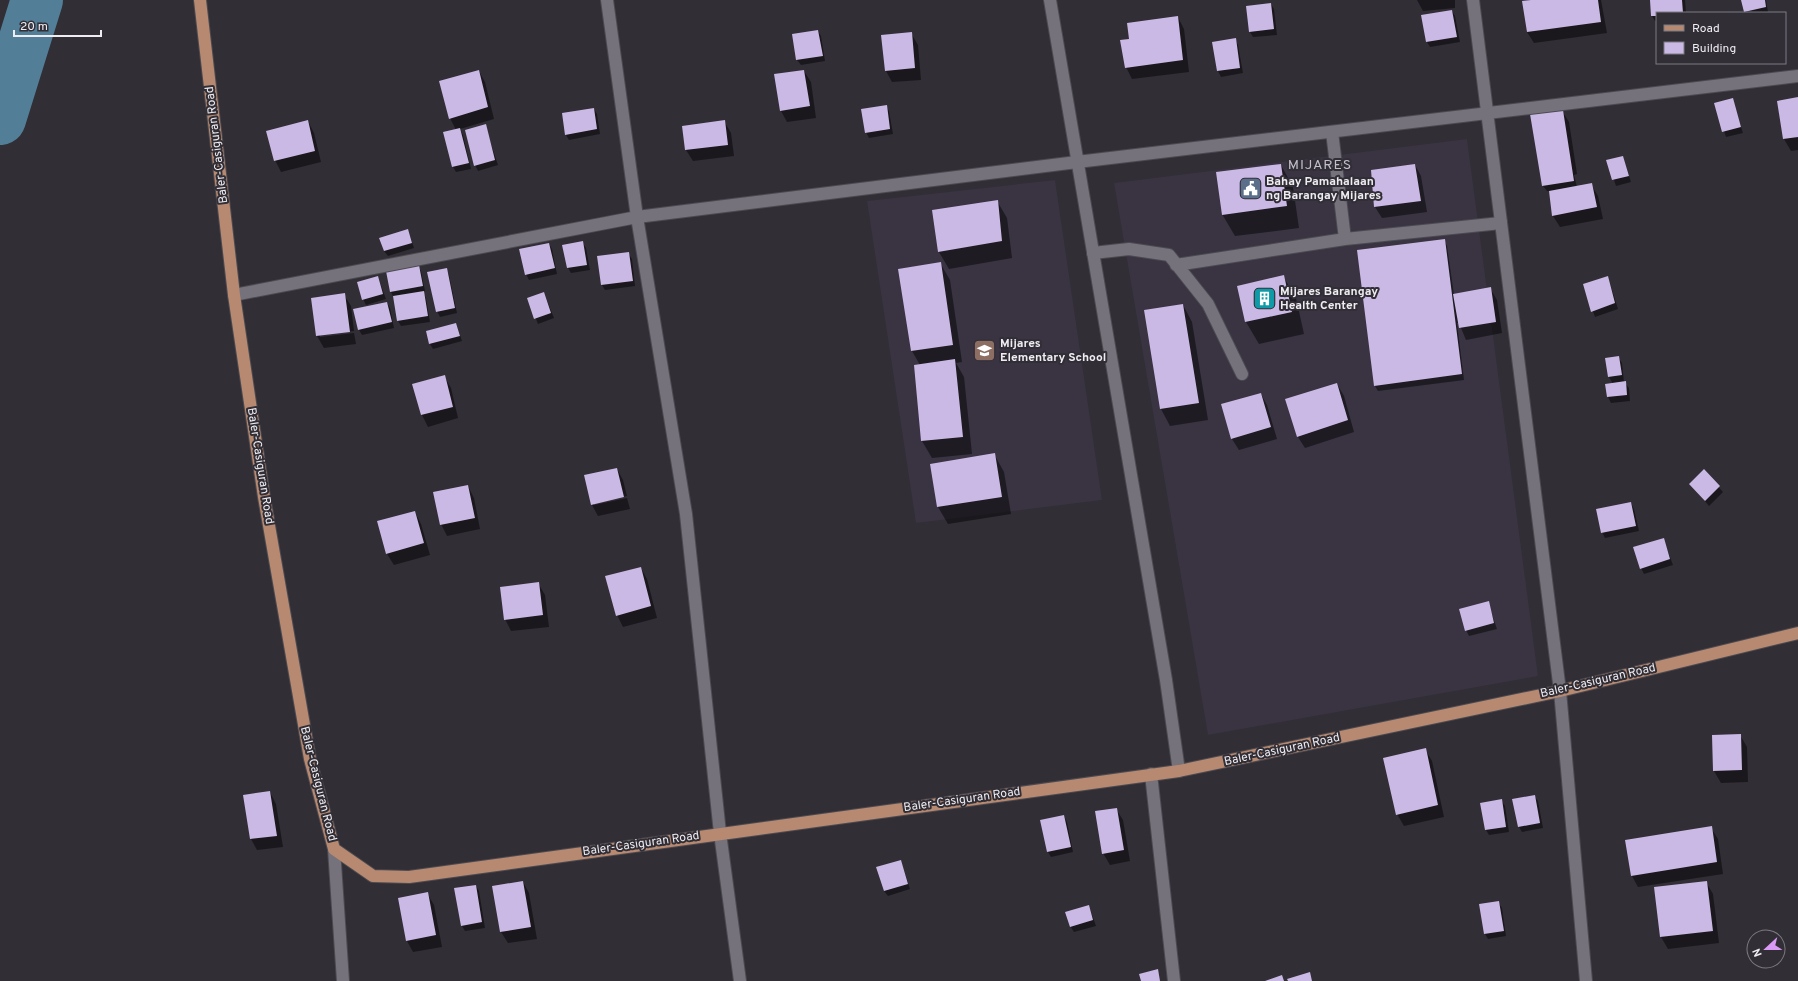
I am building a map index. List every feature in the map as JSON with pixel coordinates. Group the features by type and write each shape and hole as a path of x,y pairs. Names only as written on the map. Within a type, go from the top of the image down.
{"main road":[{"name":"Baler-Casiguran Road","path":"200,0 234,294 264,497 310,759 334,849 372,876 409,877 1179,771 1560,691 1798,633"}],"street":[{"path":"607,0 637,217 686,514 720,833 740,981"},
{"path":"1050,0 1166,680 1179,771"},
{"path":"1473,0 1560,691 1586,981"},
{"path":"234,294 637,217 1077,162 1798,76"},
{"path":"1332,132 1345,239"},
{"path":"1176,265 1345,239 1501,223"},
{"path":"1093,253 1129,249 1169,255 1208,304 1242,374"},
{"path":"1151,774 1174,981"},
{"path":"334,849 343,981"}],"shaded area":[{"path":"1467,139 1538,676 1208,735 1114,183"},
{"name":"Mijares Elementary School","path":"1055,180 1102,500 916,523 867,201"}],"building":[{"path":"1598,0 1601,22 1527,32 1522,1"},
{"path":"1650,0 1682,0 1683,12 1656,12 1656,16 1651,16"},
{"path":"1741,0 1765,0 1766,7 1744,12"},
{"path":"1271,3 1274,29 1249,32 1246,6"},
{"path":"1452,10 1457,37 1426,42 1421,15"},
{"path":"1178,16 1183,60 1125,68 1120,40 1129,39 1127,23"},
{"path":"818,30 823,56 796,60 792,34"},
{"path":"912,32 915,68 885,71 881,35"},
{"path":"1236,38 1240,68 1217,71 1212,42"},
{"path":"479,70 488,107 449,119 439,81"},
{"path":"804,70 810,106 780,111 774,74"},
{"path":"1798,97 1798,137 1783,139 1777,101"},
{"path":"1733,98 1741,127 1722,132 1714,103"},
{"path":"887,105 890,129 865,133 861,109"},
{"path":"594,108 597,129 565,135 562,113"},
{"path":"1563,110 1574,181 1542,186 1530,114"},
{"path":"308,120 315,151 274,161 266,131"},
{"path":"725,120 728,145 685,150 682,126"},
{"path":"486,124 495,160 474,166 465,130"},
{"path":"460,128 469,163 452,167 443,132"},
{"path":"1623,156 1629,176 1612,180 1606,160"},
{"name":"Bahay Pamahalaan ng Barangay Mijares","path":"1281,164 1287,206 1222,215 1216,172"},
{"path":"1415,164 1421,201 1374,207 1371,170"},
{"path":"1592,183 1597,207 1552,216 1549,191"},
{"path":"998,200 1002,241 938,252 932,210"},
{"path":"408,229 412,243 384,251 379,238"},
{"path":"1445,239 1462,374 1374,386 1357,250"},
{"path":"583,241 587,265 567,268 562,245"},
{"path":"549,243 555,268 525,275 519,249"},
{"path":"629,252 633,281 601,285 597,256"},
{"path":"941,262 953,345 911,351 898,269"},
{"path":"419,265 423,286 390,292 386,271"},
{"path":"447,268 455,308 436,312 427,272"},
{"name":"Mijares Barangay Health Center","path":"1284,275 1292,312 1245,322 1237,286"},
{"path":"378,276 383,294 362,300 357,282"},
{"path":"1608,276 1615,303 1591,312 1583,284"},
{"path":"1491,287 1496,322 1459,328 1453,294"},
{"path":"424,291 428,316 397,321 393,296"},
{"path":"544,292 551,313 534,319 527,298"},
{"path":"345,293 350,332 316,336 311,298"},
{"path":"387,302 392,322 358,330 353,309"},
{"path":"1183,304 1199,403 1160,409 1144,310"},
{"path":"456,323 460,336 429,344 426,331"},
{"path":"1619,356 1622,375 1608,377 1605,358"},
{"path":"955,359 963,437 921,441 914,365"},
{"path":"445,375 453,407 421,415 412,384"},
{"path":"1626,381 1627,395 1607,397 1605,384"},
{"path":"1337,383 1348,420 1297,437 1285,399"},
{"path":"1261,393 1271,427 1231,439 1221,404"},
{"path":"995,453 1002,497 937,507 930,464"},
{"path":"617,468 624,497 591,505 584,475"},
{"path":"1704,469 1720,486 1705,501 1689,484"},
{"path":"468,485 475,518 440,525 433,492"},
{"path":"1631,502 1636,526 1601,533 1596,509"},
{"path":"415,511 424,543 386,554 377,521"},
{"path":"1664,538 1670,559 1640,569 1633,547"},
{"path":"641,567 651,606 616,616 605,576"},
{"path":"539,582 543,615 504,620 500,587"},
{"path":"1489,601 1494,623 1465,631 1459,609"},
{"path":"1741,734 1742,770 1713,771 1712,735"},
{"path":"1426,748 1438,805 1396,815 1383,758"},
{"path":"270,791 277,836 250,839 243,795"},
{"path":"1535,795 1540,823 1518,827 1512,799"},
{"path":"1502,799 1506,827 1485,830 1480,803"},
{"path":"1117,808 1124,850 1102,854 1095,811"},
{"path":"1064,815 1071,847 1047,852 1040,820"},
{"path":"1712,826 1717,862 1631,876 1625,840"},
{"path":"901,860 908,884 884,891 876,867"},
{"path":"523,881 531,927 500,932 492,886"},
{"path":"1707,881 1713,931 1660,937 1654,887"},
{"path":"476,885 482,922 461,926 454,888"},
{"path":"428,892 436,935 406,941 398,898"},
{"path":"1499,901 1504,931 1484,934 1479,904"},
{"path":"1089,905 1093,920 1070,927 1065,912"},
{"path":"1158,969 1160,981 1141,981 1139,974"},
{"path":"1310,972 1312,981 1288,981 1287,979"},
{"path":"1282,975 1284,981 1265,981"}],"waterway":[{"path":"0,119 37,0"}],"place":[{"name":"Bahay Pamahalaan ng Barangay Mijares","path":"1251,189"},
{"name":"Mijares Barangay Health Center","path":"1264,299"},
{"name":"Mijares Elementary School","path":"985,351"}],"district":[{"name":"MIJARES","path":"1320,165"}]}
